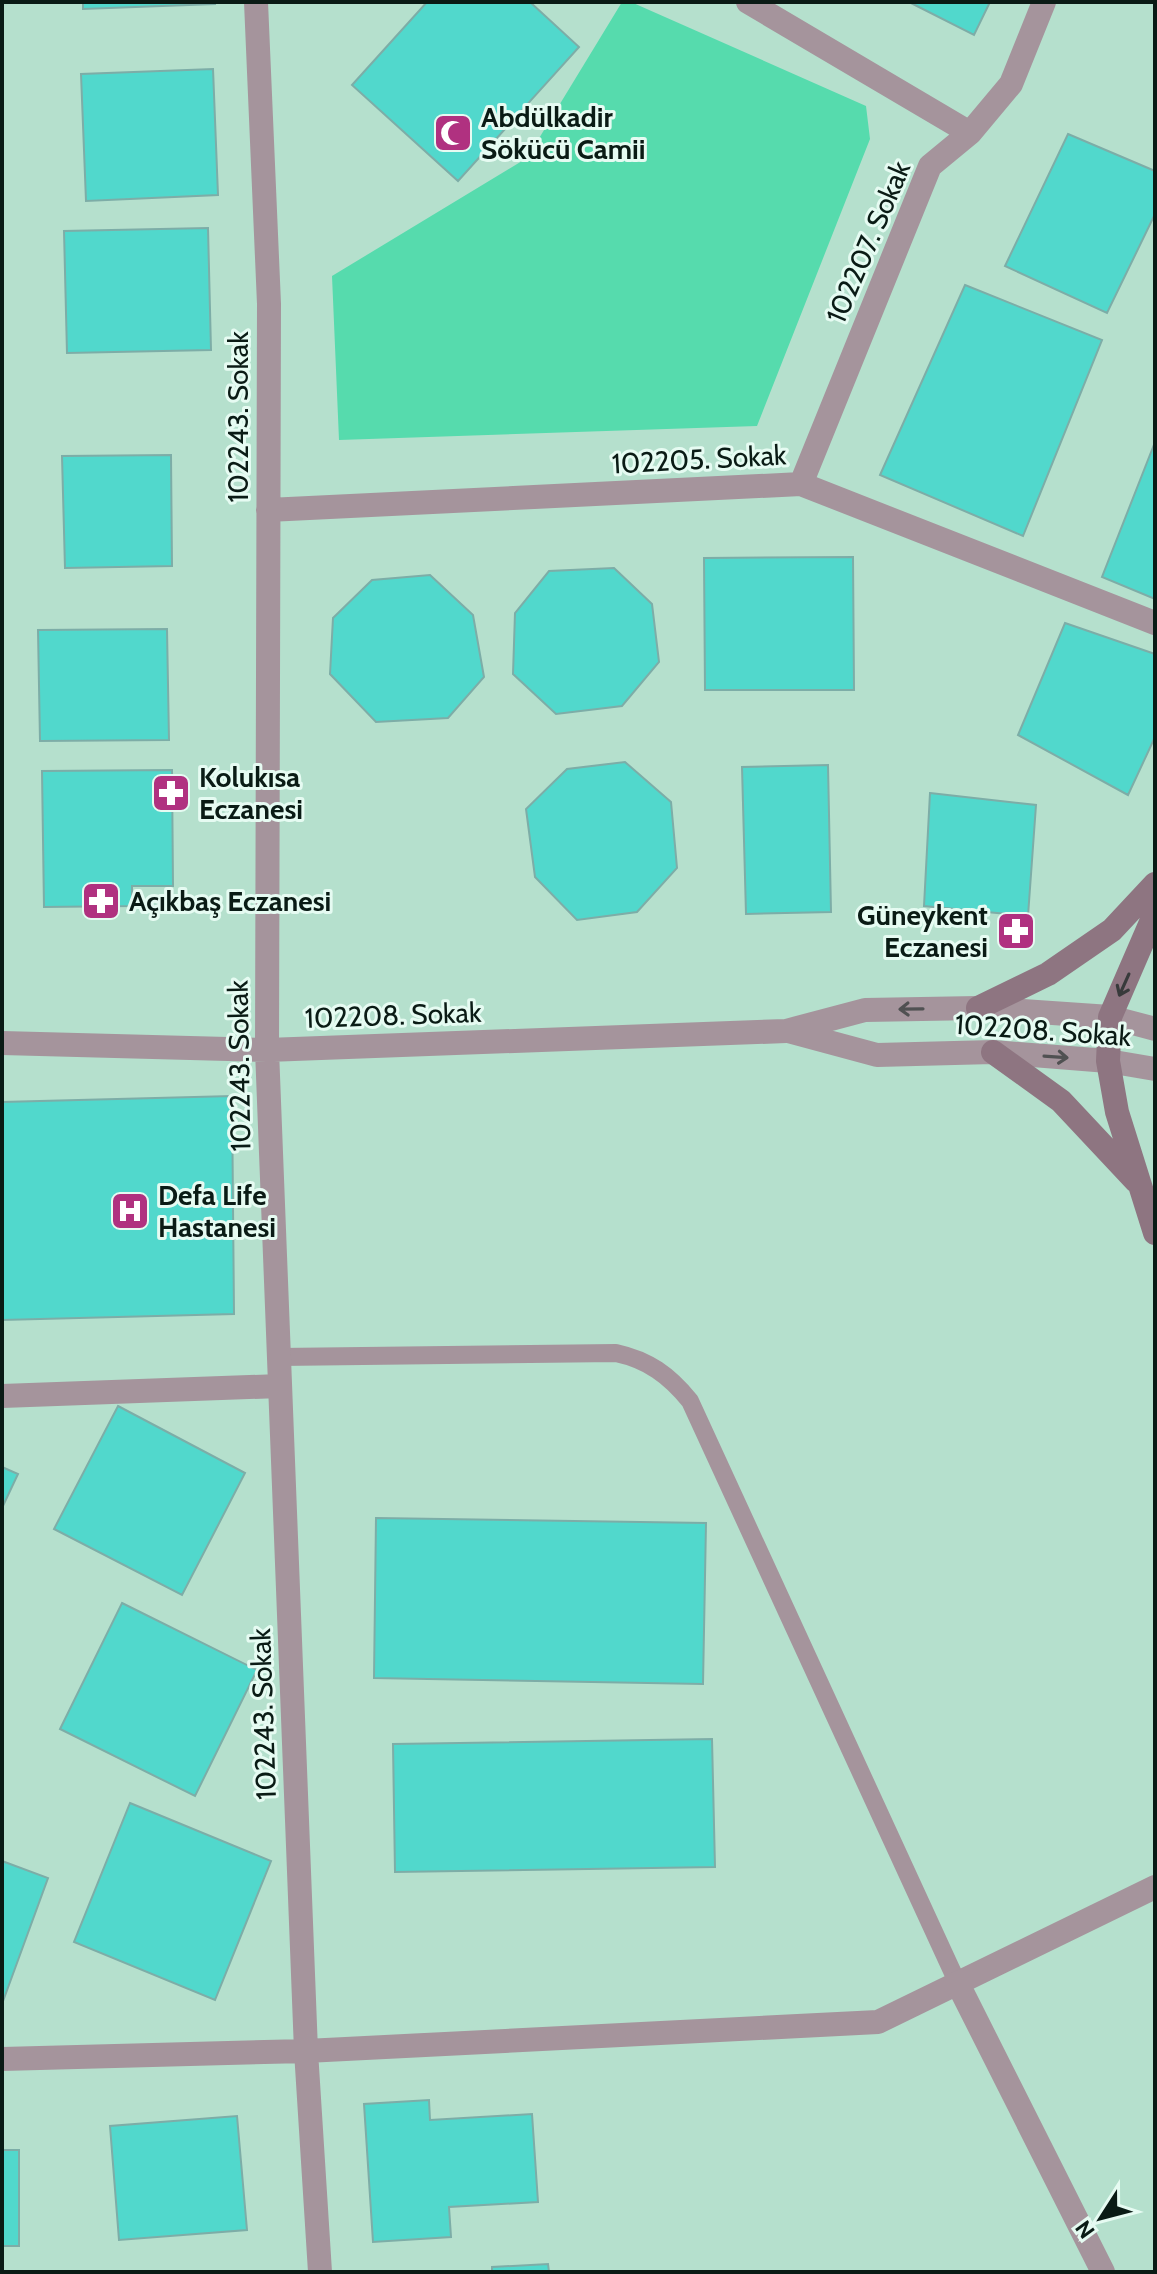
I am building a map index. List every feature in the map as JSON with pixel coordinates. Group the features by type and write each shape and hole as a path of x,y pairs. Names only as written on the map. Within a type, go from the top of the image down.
{"street":[{"name":"102243. Sokak","path":"256,2 269,304 267,1050 306,2051 320,2272"},
{"path":"748,2 970,133"},
{"name":"102207. Sokak","path":"801,484 930,166 970,133 1011,84 1044,2"},
{"name":"102205. Sokak","path":"268,510 801,484 1155,623"},
{"path":"978,1008 1048,974 1112,930 1155,884"},
{"path":"1155,913 1110,1017 1108,1061 1117,1112 1155,1233"},
{"name":"102208. Sokak","path":"2,1043 267,1050 786,1031 865,1010 978,1008 1110,1017 1155,1029"},
{"name":"102208. Sokak","path":"786,1031 877,1055 993,1052 1108,1061 1155,1069"},
{"path":"993,1052 1061,1101 1140,1186"},
{"path":"2,1396 280,1386"},
{"path":"2,2059 306,2051 878,2022 1155,1887"},
{"path":"958,1984 1103,2272"}],"lane":[{"path":"279,1357 616,1353 648,1363 677,1385 690,1401 958,1984"}],"green space":[{"path":"622,2 631,2 866,106 870,139 757,426 339,440 332,276 527,158"}],"building":[{"path":"83,2 215,2 215,4 83,9"},
{"name":"Abdülkadir Sökücü Camii","path":"427,2 530,2 579,47 458,181 352,85"},
{"path":"909,2 990,2 974,35"},
{"path":"213,69 218,195 86,201 81,74"},
{"path":"1068,134 1155,171 1155,214 1107,313 1005,266"},
{"path":"208,228 211,350 67,353 64,231"},
{"path":"965,285 1102,340 1023,536 880,475"},
{"path":"1155,442 1155,599 1102,577"},
{"path":"171,455 172,566 65,568 62,456"},
{"path":"853,557 854,690 705,690 704,558"},
{"path":"614,568 652,604 659,662 622,706 556,714 513,674 515,613 549,571"},
{"path":"430,575 473,615 484,677 448,718 376,722 330,674 333,618 372,580"},
{"path":"1065,623 1155,654 1155,737 1128,795 1018,735"},
{"path":"167,629 169,740 40,741 38,630"},
{"path":"625,762 671,802 677,868 637,912 577,920 535,877 526,809 567,769"},
{"path":"828,765 831,912 746,914 742,767"},
{"path":"172,770 173,886 132,886 132,906 44,907 42,771"},
{"path":"930,793 1036,805 1028,916 924,906"},
{"name":"Defa Life Hastanesi","path":"232,1096 234,1314 2,1320 2,1102"},
{"path":"118,1406 245,1473 182,1595 54,1529"},
{"path":"2,1467 18,1474 2,1508"},
{"path":"376,1518 706,1523 703,1684 374,1678"},
{"path":"122,1603 257,1670 195,1796 60,1729"},
{"path":"712,1739 715,1867 395,1872 393,1744"},
{"path":"130,1803 271,1861 215,2000 74,1942"},
{"path":"2,1861 48,1878 2,2004"},
{"path":"429,2100 430,2120 532,2114 538,2202 449,2207 451,2237 373,2242 364,2104"},
{"path":"237,2116 247,2230 119,2240 110,2126"},
{"path":"2,2150 19,2150 19,2246 2,2246"},
{"path":"548,2264 549,2272 492,2272 492,2267"}],"place":[{"name":"Abdülkadir Sökücü Camii","path":"453,133"},
{"name":"Kolukısa Eczanesi","path":"171,793"},
{"name":"Açıkbaş Eczanesi","path":"101,901"},
{"name":"Güneykent Eczanesi","path":"1016,931"},
{"name":"Defa Life Hastanesi","path":"130,1211"}]}
